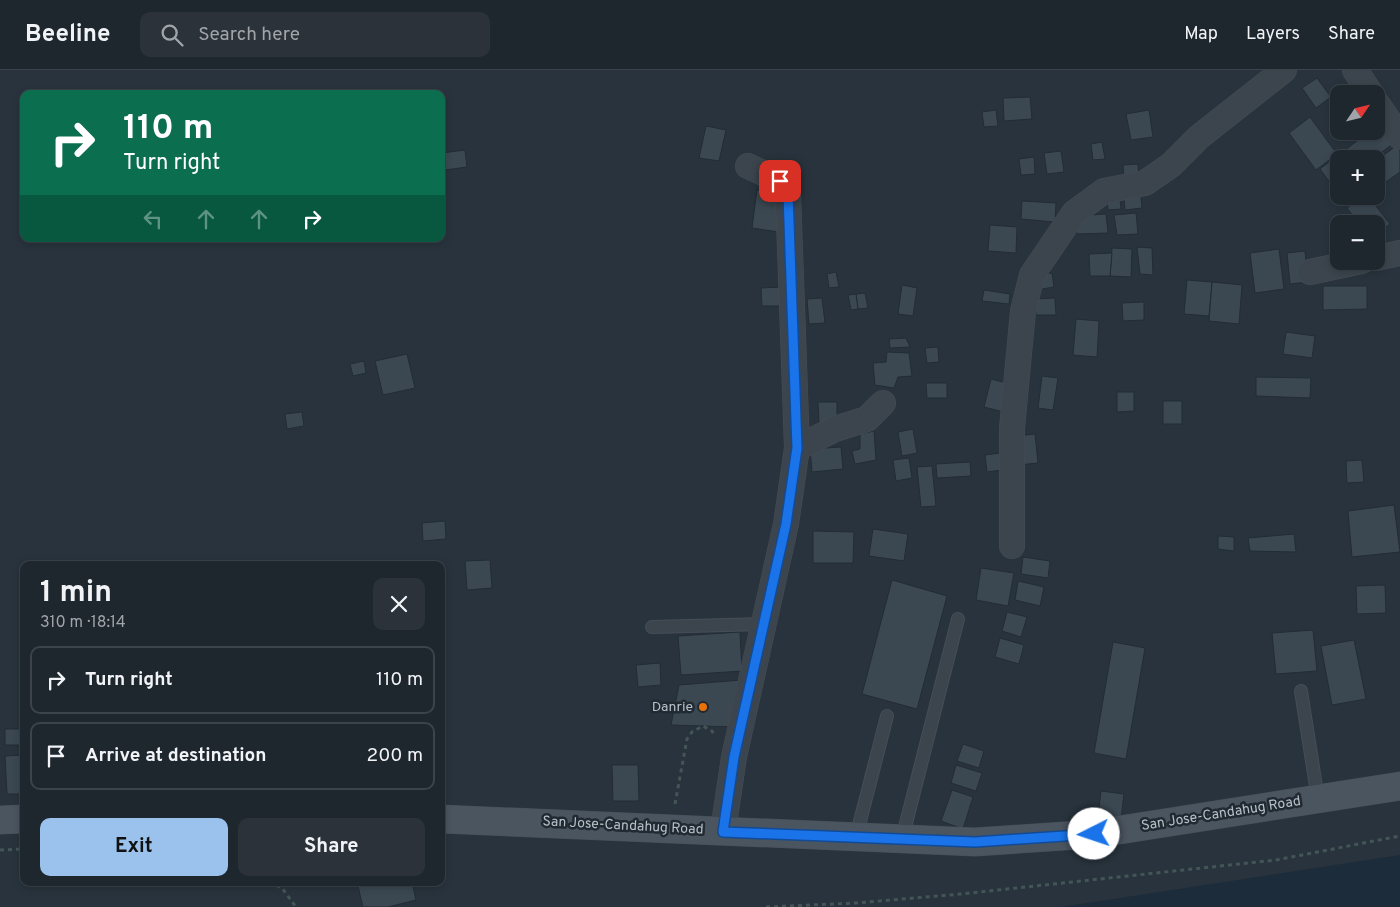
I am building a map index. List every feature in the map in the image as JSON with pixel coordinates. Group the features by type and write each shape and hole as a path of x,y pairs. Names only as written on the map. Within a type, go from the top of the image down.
{"street":[{"path":"1012,546 1012,428 1023,311 1032,275 1074,213 1104,191 1145,183 1171,166 1199,137 1284,70"},
{"path":"1355,70 1365,85"},
{"path":"1385,115 1400,137"},
{"path":"723,832 734,757 786,524 797,448 788,194 780,181 748,166"},
{"path":"1385,256 1400,253"},
{"path":"1310,272 1330,268"},
{"path":"797,448 835,429 867,420 883,403"},
{"name":"San Jose-Candahug Road","path":"445,820 975,842 1094,834 1400,786"},
{"path":"0,820 20,819"}],"lane":[{"path":"902,839 958,619"},
{"path":"652,627 764,624"},
{"path":"1300,691 1318,799"},
{"path":"856,837 887,716"}],"path":[{"path":"670,828 687,739 692,732 703,726 712,731 716,739"},
{"path":"766,907 856,903 961,894 1276,860 1400,836"},
{"path":"0,850 20,849"},
{"path":"278,886 282,888 296,907"}],"water":[{"path":"1400,855 1400,907 1061,907"}],"building":[{"path":"1317,78 1330,98 1316,108 1302,88"},
{"path":"1030,97 1032,119 1004,121 1003,98"},
{"path":"996,110 998,126 984,127 982,112"},
{"path":"1149,110 1153,137 1131,140 1126,114"},
{"path":"1310,117 1334,150 1330,150 1330,159 1316,170 1289,133"},
{"path":"706,126 726,130 719,161 699,158"},
{"path":"1385,128 1395,142 1385,150 1345,150 1358,140 1385,140"},
{"path":"1102,142 1105,159 1093,160 1091,144"},
{"path":"1396,146 1400,151 1400,172 1385,183 1385,154"},
{"path":"465,150 467,167 445,170 445,153"},
{"path":"1061,151 1064,172 1047,174 1044,153"},
{"path":"1034,157 1035,174 1021,175 1019,159"},
{"path":"1330,161 1330,183 1320,169"},
{"path":"1138,164 1139,183 1124,183 1123,165"},
{"path":"1140,185 1142,208 1125,210 1123,187"},
{"path":"757,190 784,194 779,232 752,228"},
{"path":"1119,190 1121,209 1108,210 1106,191"},
{"path":"1022,201 1056,203 1055,222 1021,219"},
{"path":"1351,205 1375,205 1383,215 1352,215 1347,208"},
{"path":"1136,213 1138,234 1117,235 1114,215"},
{"path":"1106,214 1108,233 1077,234 1075,216"},
{"path":"1385,218 1390,224 1385,228"},
{"path":"990,225 1017,227 1016,253 988,251"},
{"path":"1137,247 1152,248 1153,275 1140,274"},
{"path":"1112,248 1132,249 1131,277 1110,276"},
{"path":"1279,249 1284,289 1255,293 1250,253"},
{"path":"1305,251 1308,282 1290,284 1287,253"},
{"path":"1112,253 1110,276 1090,276 1089,254"},
{"path":"836,272 839,287 829,288 827,274"},
{"path":"1052,273 1054,287 1036,290 1034,275"},
{"path":"1187,280 1212,282 1209,316 1184,314"},
{"path":"1212,282 1242,285 1239,324 1209,321"},
{"path":"902,285 917,288 913,316 898,314"},
{"path":"1323,286 1367,286 1367,309 1323,310"},
{"path":"780,287 781,306 762,306 761,288"},
{"path":"984,290 1010,294 1009,304 982,301"},
{"path":"865,293 868,308 858,309 856,294"},
{"path":"856,294 858,309 851,310 848,295"},
{"path":"822,298 825,323 809,324 807,299"},
{"path":"1055,298 1056,315 1036,315 1035,299"},
{"path":"1144,302 1144,320 1123,321 1122,303"},
{"path":"1076,319 1099,321 1097,357 1073,355"},
{"path":"1286,332 1315,336 1312,358 1283,354"},
{"path":"906,338 910,347 890,348 889,339"},
{"path":"938,347 939,362 927,363 925,348"},
{"path":"887,352 909,353 912,376 898,377 894,388 875,385 873,363 886,362"},
{"path":"407,354 415,388 383,395 375,361"},
{"path":"364,361 366,373 353,376 350,364"},
{"path":"1042,376 1058,378 1053,410 1038,408"},
{"path":"1256,377 1311,378 1310,398 1256,396"},
{"path":"991,379 1011,384 1004,412 984,407"},
{"path":"926,383 947,383 947,398 927,398"},
{"path":"1117,392 1134,392 1134,411 1117,412"},
{"path":"1163,401 1182,401 1182,424 1163,424"},
{"path":"818,402 837,402 837,423 819,423"},
{"path":"302,412 304,426 287,429 285,414"},
{"path":"913,429 917,453 902,456 898,432"},
{"path":"874,431 876,460 855,464 852,451 860,449 860,434"},
{"path":"1035,434 1038,463 1018,465 1016,436"},
{"path":"841,447 843,469 812,472 810,449"},
{"path":"1007,452 1009,469 987,472 985,455"},
{"path":"909,458 912,478 896,481 893,460"},
{"path":"1362,460 1364,482 1347,483 1346,461"},
{"path":"970,462 971,476 937,478 936,464"},
{"path":"932,466 936,506 921,507 917,467"},
{"path":"1394,505 1400,552 1352,557 1348,511"},
{"path":"445,521 446,539 423,541 422,523"},
{"path":"873,529 908,534 904,561 869,556"},
{"path":"813,531 854,532 853,563 813,563"},
{"path":"1294,534 1296,552 1250,551 1248,538"},
{"path":"1218,536 1234,537 1234,551 1218,549"},
{"path":"1023,557 1050,561 1048,578 1021,574"},
{"path":"490,560 492,588 467,590 465,561"},
{"path":"981,568 1014,573 1008,606 976,600"},
{"path":"892,580 947,596 917,709 862,694"},
{"path":"1018,581 1044,587 1040,606 1015,600"},
{"path":"1385,585 1386,613 1357,614 1356,586"},
{"path":"1007,612 1027,617 1021,637 1002,631"},
{"path":"1313,630 1317,671 1276,674 1272,633"},
{"path":"740,632 742,671 681,675 678,636"},
{"path":"1000,638 1024,645 1019,664 995,657"},
{"path":"1354,640 1366,699 1332,705 1321,646"},
{"path":"1113,642 1145,648 1126,759 1094,753"},
{"path":"660,663 661,685 638,687 636,665"},
{"path":"742,680 735,727 671,725 679,685"},
{"path":"5,729 20,729 20,745 5,745"},
{"path":"963,744 984,751 979,768 957,761"},
{"path":"20,755 20,794 7,794 5,756"},
{"path":"612,765 638,765 639,801 613,801"},
{"path":"956,765 982,773 976,791 951,783"},
{"path":"952,790 973,797 963,829 941,821"},
{"path":"1101,791 1124,794 1121,819 1098,816"},
{"path":"358,886 413,886 416,900 388,907 363,907"}],"place":[{"name":"Danrie","path":"703,707"}],"route":[{"path":"780,181 788,194 790,221 797,448 786,524 734,757 723,832 975,842 1094,834"}]}
